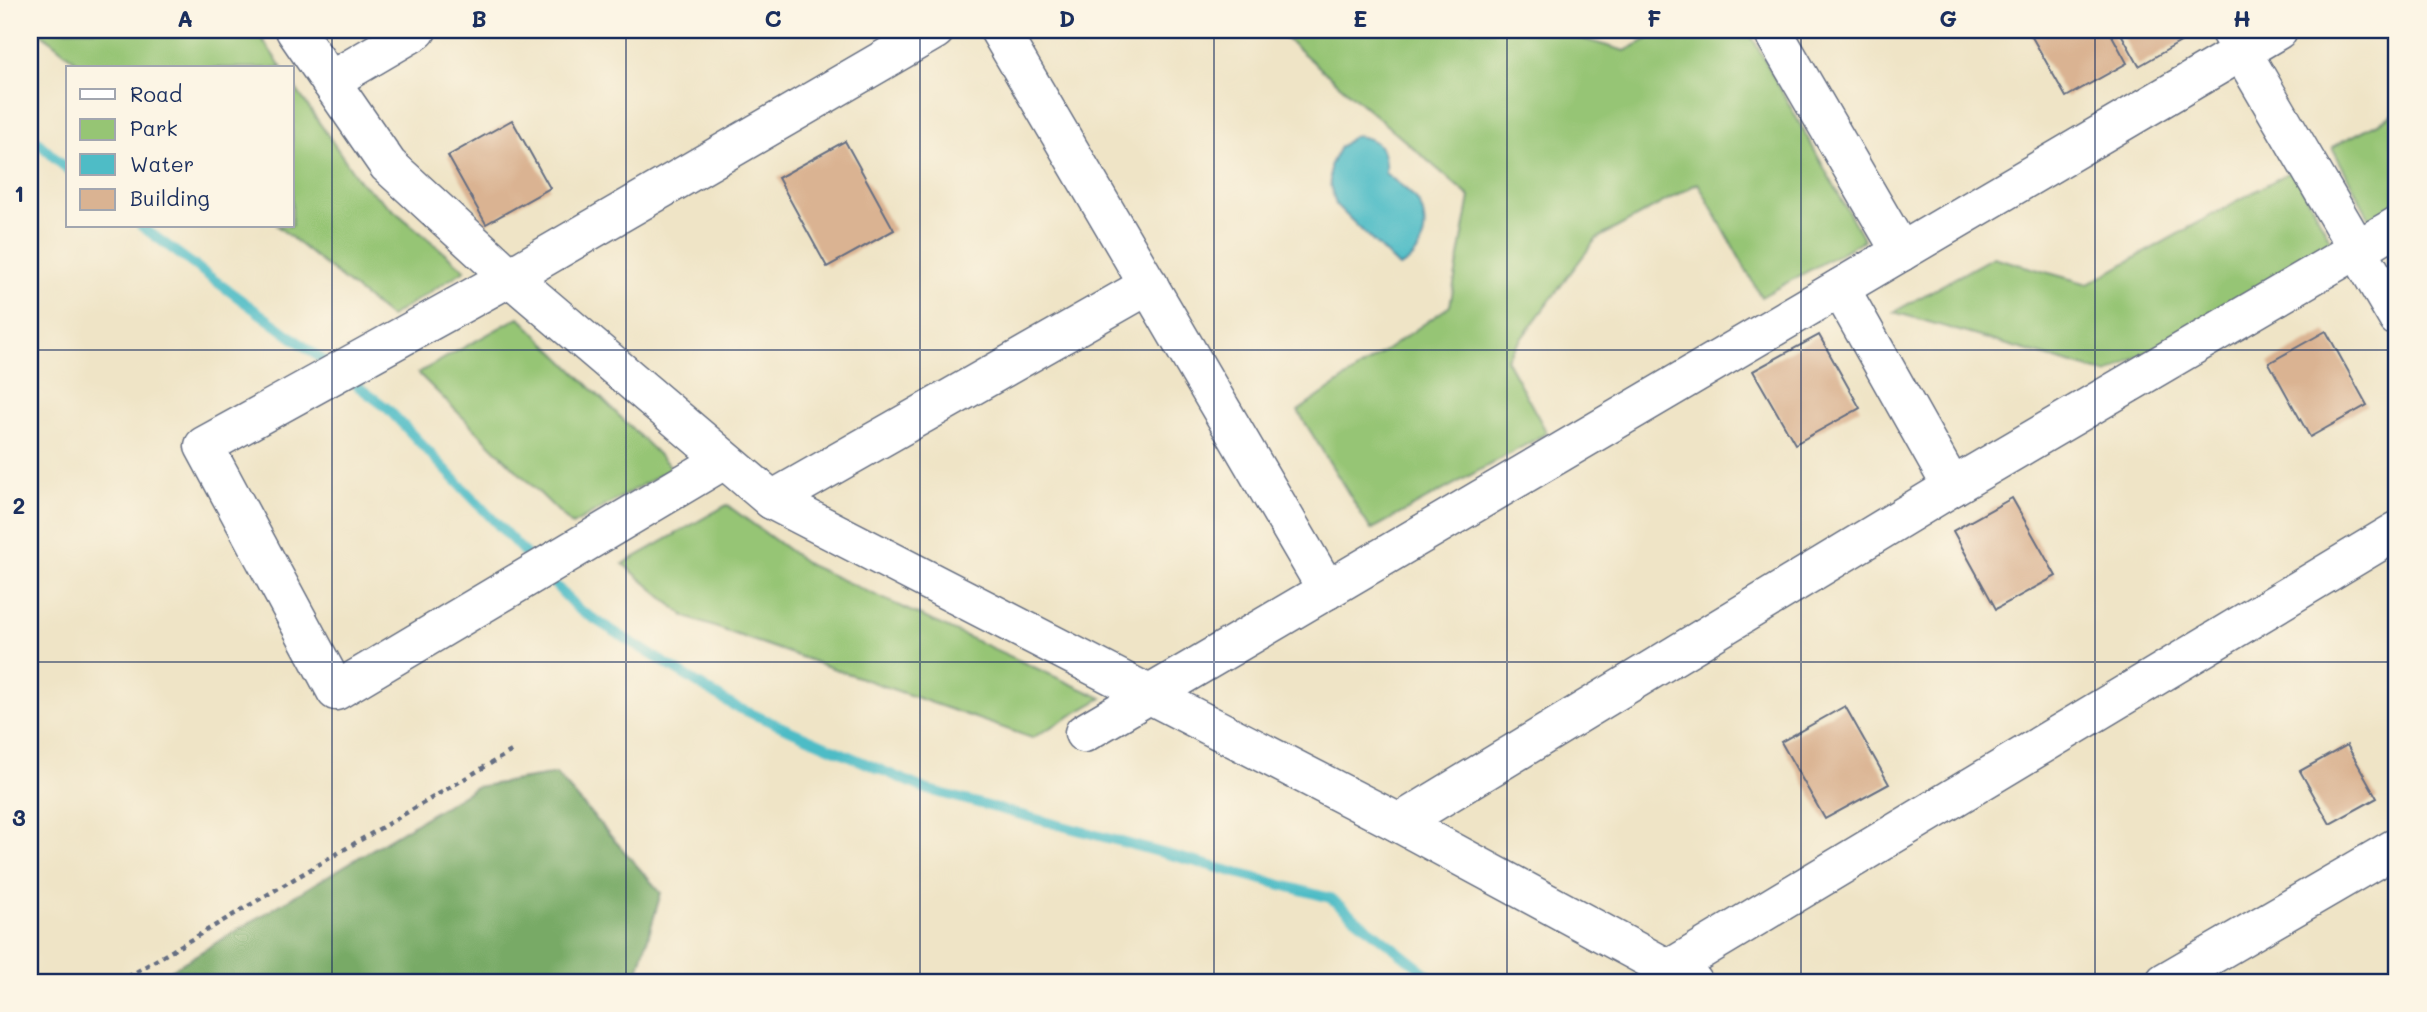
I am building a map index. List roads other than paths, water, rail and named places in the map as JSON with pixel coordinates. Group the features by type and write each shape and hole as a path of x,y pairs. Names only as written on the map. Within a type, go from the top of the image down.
{"street":[{"path":"295,30 388,165 510,277 772,500 1399,823 1681,976 2397,531"},
{"path":"330,81 416,30"},
{"path":"724,460 336,691 204,446 510,277 935,30"},
{"path":"999,30 1327,590"},
{"path":"1772,30 1901,252"},
{"path":"1084,733 1901,252 2235,40 2278,30"},
{"path":"2235,40 2397,317"},
{"path":"1399,823 1952,487 2397,226"},
{"path":"772,500 1149,285"},
{"path":"1840,288 1952,487"},
{"path":"2165,982 2397,847"}],"water":[{"path":"1354,136 1369,139 1379,146 1384,158 1385,173 1412,195 1421,207 1424,227 1420,247 1408,262 1399,267 1336,205 1330,185 1330,166 1340,147"}],"waterway":[{"path":"30,135 66,168"},
{"path":"144,228 331,366"},
{"path":"344,376 387,408 578,609 734,706 925,789 1330,898 1437,982"}]}
